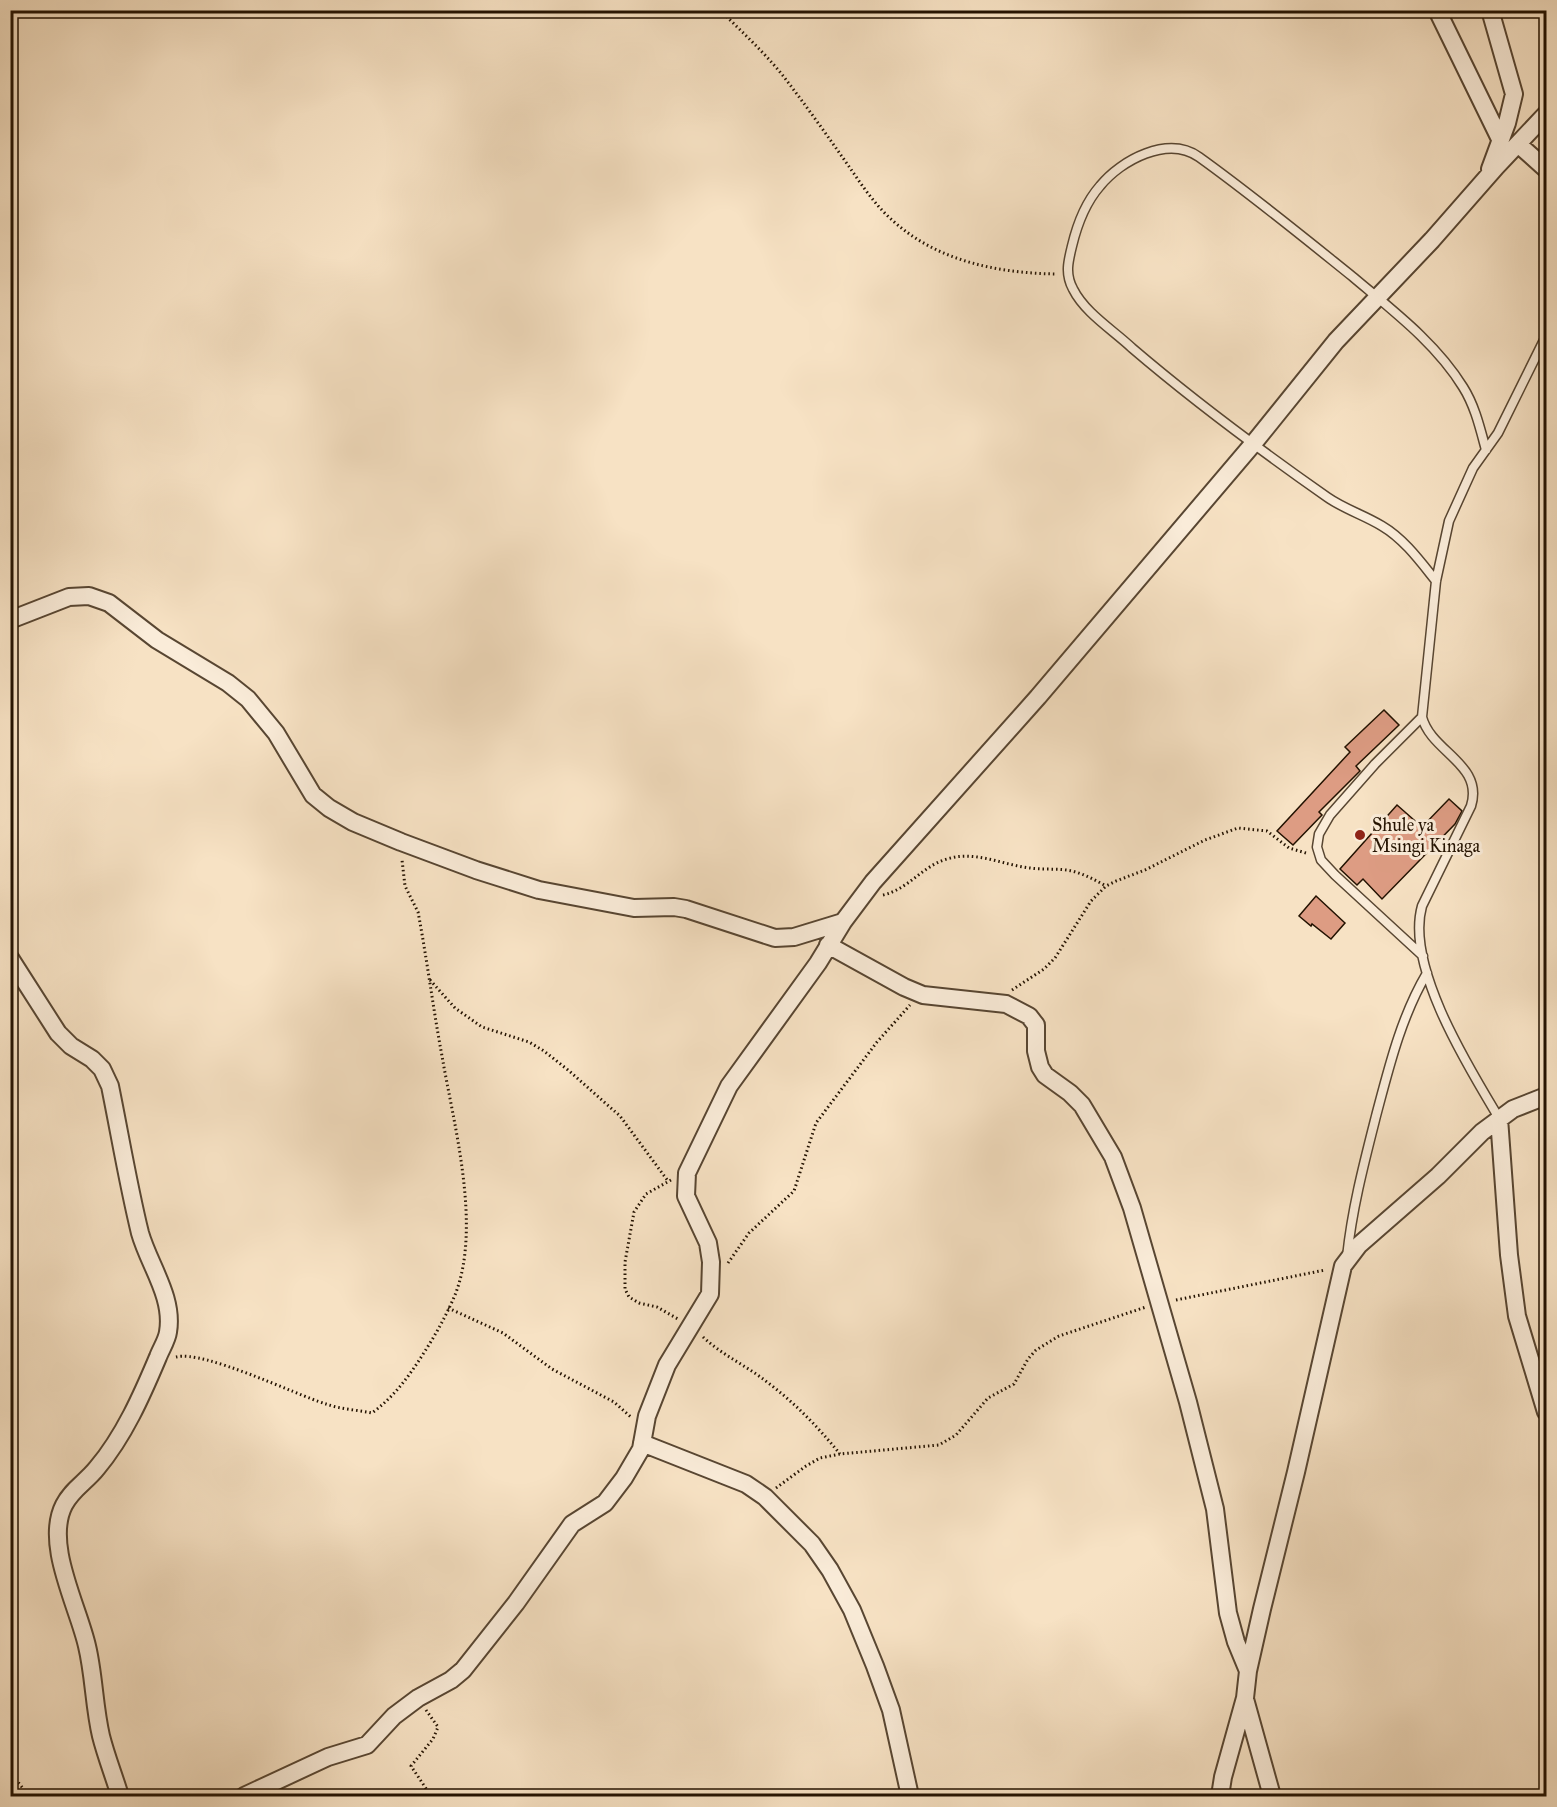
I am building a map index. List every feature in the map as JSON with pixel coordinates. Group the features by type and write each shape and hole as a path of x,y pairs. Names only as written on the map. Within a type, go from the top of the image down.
{"street":[{"path":"1437,10 1500,139"},
{"path":"1488,176 1507,123 1514,94 1490,10"},
{"path":"244,1797 328,1757 367,1745 394,1716 418,1698 451,1680 463,1670 516,1603 572,1524 609,1499 638,1458 655,1392 667,1365 710,1294 708,1243 686,1196 687,1173 729,1086 873,882 1038,698 1253,444 1336,340 1432,240 1546,114"},
{"path":"1518,144 1546,169"},
{"path":"10,620 69,597 89,596 109,603 157,640 228,683 248,699 276,733 313,795 321,801 353,822 485,873 539,890 634,908 686,909 775,938 794,937 843,922"},
{"path":"828,945 923,995 1006,1004 1029,1016 1035,1024 1036,1051 1040,1067 1045,1075 1082,1105 1113,1157 1132,1208 1188,1402 1215,1509 1228,1613 1236,1642 1248,1671"},
{"path":"10,958 58,1034 71,1046 92,1059 102,1069 110,1086 141,1236 166,1297 170,1315 168,1334 138,1402 96,1471 74,1489 63,1506 57,1527 59,1549 87,1646 101,1736 120,1797"},
{"path":"1220,1797 1223,1777 1245,1698 1248,1671 1278,1541 1345,1263 1359,1245 1499,1119 1513,1109 1546,1096"},
{"path":"1499,1119 1509,1255 1517,1316 1546,1412"},
{"path":"643,1437 746,1484 765,1497 812,1544 830,1570 852,1610 891,1710 910,1797"},
{"path":"1245,1698 1272,1797"}],"lane":[{"path":"1436,581 1416,556 1390,531 1331,500 1253,444 1148,361 1091,312 1074,291 1067,275 1075,234 1084,211 1099,187 1113,173 1145,154 1171,149 1190,151 1248,192 1377,297 1440,356 1472,401 1486,450"},
{"path":"1499,1119 1471,1072 1446,1021 1427,973 1423,956 1419,919 1422,906 1471,806 1474,788 1471,779 1462,767 1426,728 1422,717 1436,581 1449,521 1473,468 1498,433 1546,336"},
{"path":"1422,717 1375,764 1330,815 1317,840 1317,847 1321,860 1335,875 1423,956"},
{"path":"1345,1263 1352,1217 1386,1077 1412,999 1427,973"}],"path":[{"path":"720,10 782,74 867,193 890,219 914,238 937,251 984,267 1006,272 1067,275"},
{"path":"991,1003 1044,969 1055,958 1091,901 1106,886 1145,870 1205,840 1238,828 1267,831 1293,850 1309,853 1321,860"},
{"path":"155,1364 183,1355 208,1359 328,1405 372,1413 386,1403 406,1381 434,1338 455,1293 466,1239 466,1217 458,1149 430,980 418,912 405,886 401,842"},
{"path":"861,899 897,892 935,864 948,858 959,857 979,857 1027,868 1070,870 1106,886"},
{"path":"430,980 455,1008 482,1027 529,1041 568,1070 620,1116 668,1181"},
{"path":"726,1268 735,1251 749,1233 794,1191 816,1123 877,1042 910,1005 923,995"},
{"path":"687,1173 646,1194 634,1212 625,1262 625,1288 629,1297 639,1303 657,1307 691,1326 707,1341 765,1381 810,1420 840,1454"},
{"path":"765,1497 820,1458 840,1454 939,1445 949,1440 956,1436 988,1398 1014,1384 1028,1359 1036,1350 1059,1336 1159,1303 1345,1263"},
{"path":"448,1308 503,1333 552,1369 614,1402 643,1437"},
{"path":"418,1698 438,1727 433,1739 411,1765 412,1770 431,1797"},
{"path":"10,1772 29,1797"}],"building":[{"path":"1384,710 1399,725 1356,766 1360,771 1319,812 1322,815 1293,845 1277,831 1350,752 1345,747"},
{"path":"1449,799 1462,811 1455,824 1382,899 1363,879 1357,885 1340,869 1397,805 1422,827"},
{"path":"1316,896 1345,923 1331,939 1299,916"}],"place":[{"name":"Shule ya Msingi Kinaga","path":"1360,835"}]}
